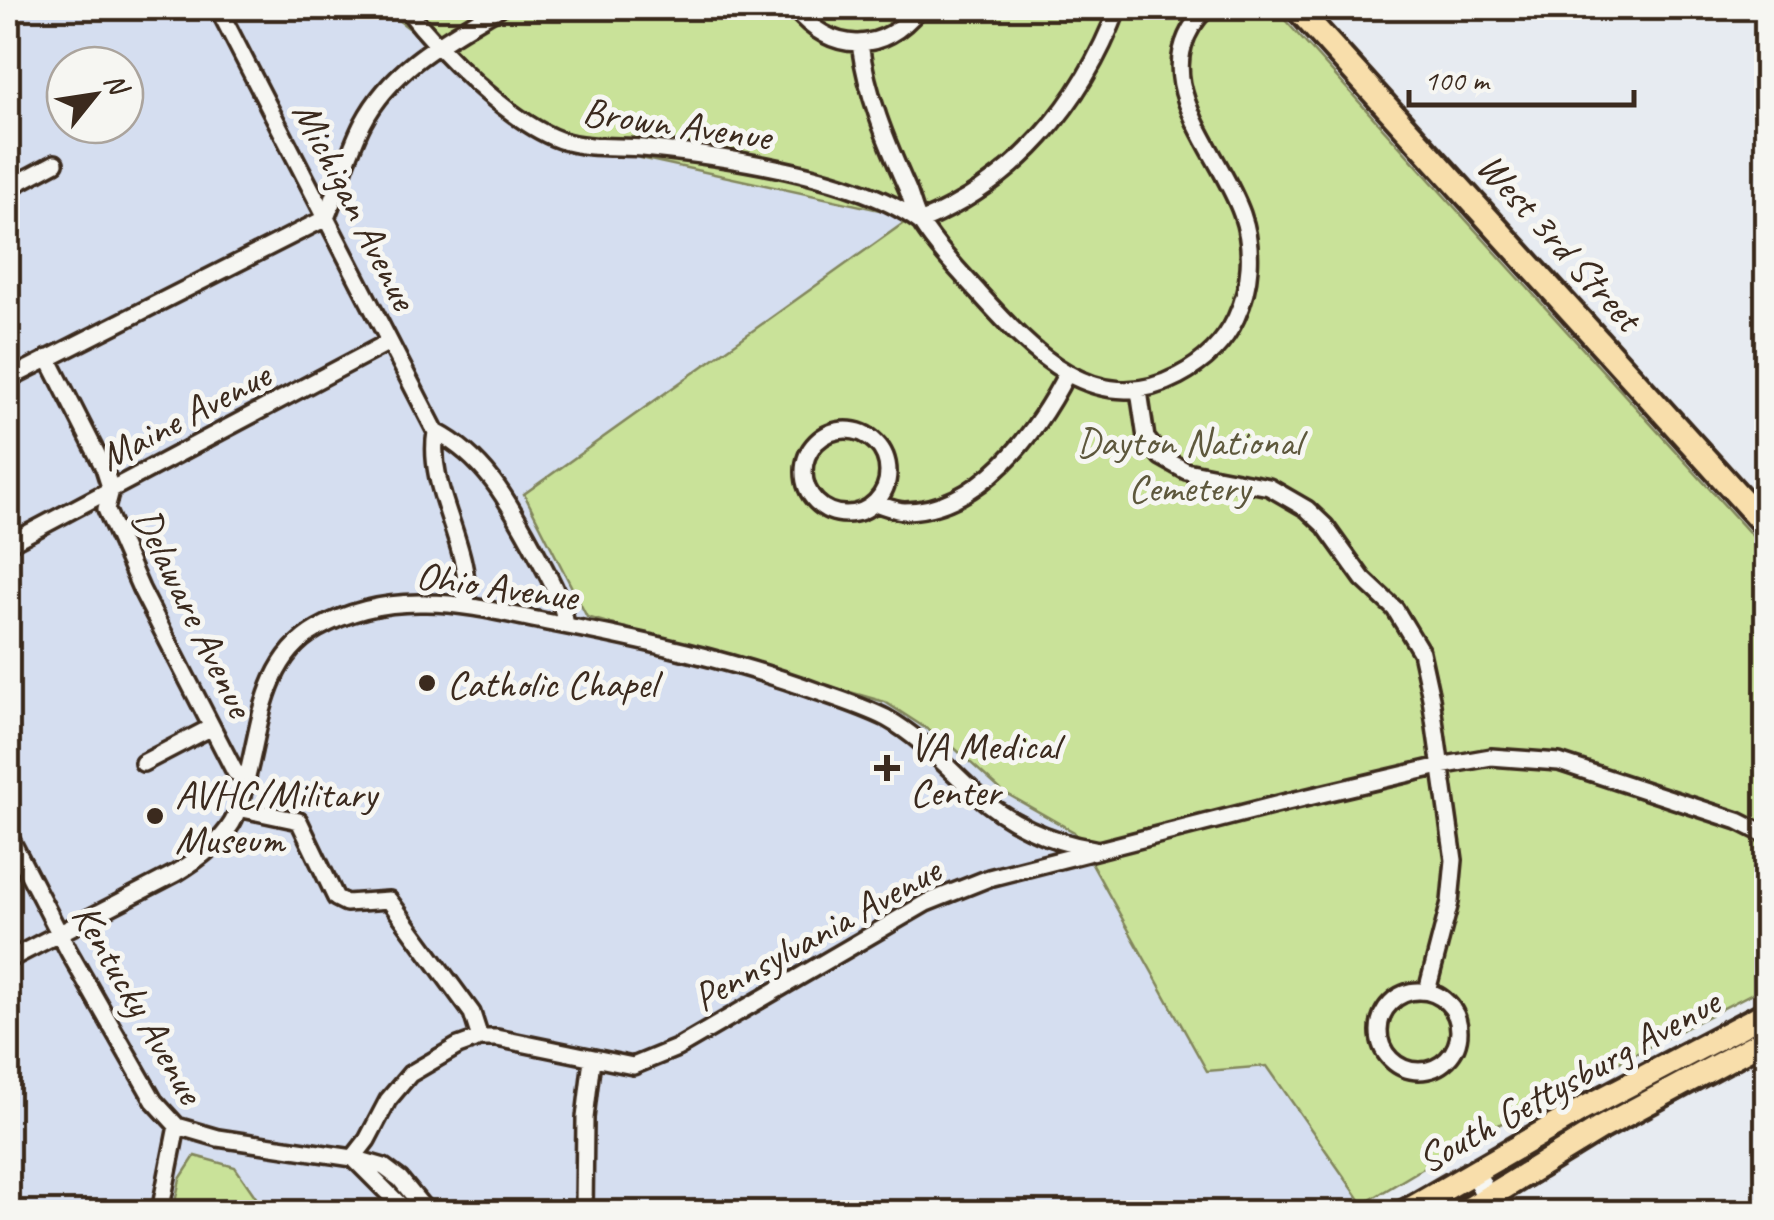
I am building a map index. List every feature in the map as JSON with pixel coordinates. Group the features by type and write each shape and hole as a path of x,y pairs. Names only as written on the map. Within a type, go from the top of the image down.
{"main road":[{"name":"West 3rd Street","path":"1297,8 1766,526"},
{"name":"South Gettysburg Avenue","path":"1405,1212 1583,1108 1766,1013"},
{"name":"South Gettysburg Avenue","path":"1464,1212 1492,1206 1601,1128 1766,1040"}],"street":[{"name":"Michigan Avenue","path":"218,8 436,432 435,463 466,572 466,606"},
{"name":"Brown Avenue","path":"406,8 436,47 506,106 558,140 647,149 794,172 833,183 920,222"},
{"path":"8,379 326,218 373,106 401,72 498,8"},
{"path":"794,8 825,34 860,44 873,42 897,29 920,8"},
{"path":"920,222 990,183 1037,144 1092,67 1118,8"},
{"path":"860,44 874,106 920,222 1020,337 1066,373 1096,385 1139,391 1179,376 1213,351 1236,318 1249,275 1248,239 1242,215 1186,105 1181,84 1180,63 1186,40 1208,8"},
{"path":"8,188 55,163"},
{"name":"Maine Avenue","path":"8,544 389,342"},
{"name":"Delaware Avenue","path":"48,358 104,468 111,490 106,508 141,589 235,772 247,778"},
{"path":"875,503 902,512 918,509 960,494 992,474 1032,431 1066,373"},
{"path":"1139,391 1144,430 1161,457 1186,471 1256,484 1294,499 1316,517 1363,579 1395,609 1421,652 1454,860 1450,902 1427,991"},
{"path":"844,430 864,434 880,446 888,476 875,503 864,510 840,514 817,502 804,474 807,456 816,442 844,430"},
{"name":"Michigan Avenue","path":"436,432 457,444 508,498 560,598 566,625"},
{"name":"Ohio Avenue","path":"8,960 182,870 219,839 234,821 276,667 298,641 356,610 422,602 466,606 691,653 791,682 874,712 917,738 1003,814 1063,843 1103,850"},
{"path":"144,763 212,727"},
{"name":"Pennsylvania Avenue","path":"480,1038 641,1066 946,894 988,878 1440,766 1492,757 1558,762 1738,821 1766,835"},
{"path":"238,808 300,821 336,898 346,903 389,900 472,1014 480,1038 410,1074 388,1100 353,1158"},
{"name":"Kentucky Avenue","path":"8,834 58,933 154,1100 177,1126 160,1212"},
{"path":"1427,991 1449,1004 1456,1014 1458,1040 1445,1062 1422,1071 1408,1070 1386,1054 1379,1034 1382,1015 1400,995 1427,991"},
{"path":"584,1212 584,1118 592,1059"},
{"path":"177,1126 218,1138 353,1158 384,1167 400,1179 426,1212"},
{"path":"353,1158 407,1212"},
{"path":"1474,1172 1492,1206"}],"shaded area":[{"name":"VA Medical Center","path":"8,8 1274,8 1766,550 1766,986 1477,1136 1348,1212 8,1212"}],"green space":[{"name":"Dayton National Cemetery","path":"382,8 1274,8 1766,551 1766,986 1477,1136 1363,1204 1267,1066 1207,1071 1074,832 1002,791 950,744 885,702 587,617 524,494 912,217 558,140"},
{"path":"195,1156 235,1167 266,1212 173,1212 180,1179"}],"place":[{"name":"Catholic Chapel","path":"427,683"},
{"name":"VA Medical Center","path":"887,768"},
{"name":"AVHC/Military Museum","path":"155,816"}]}
